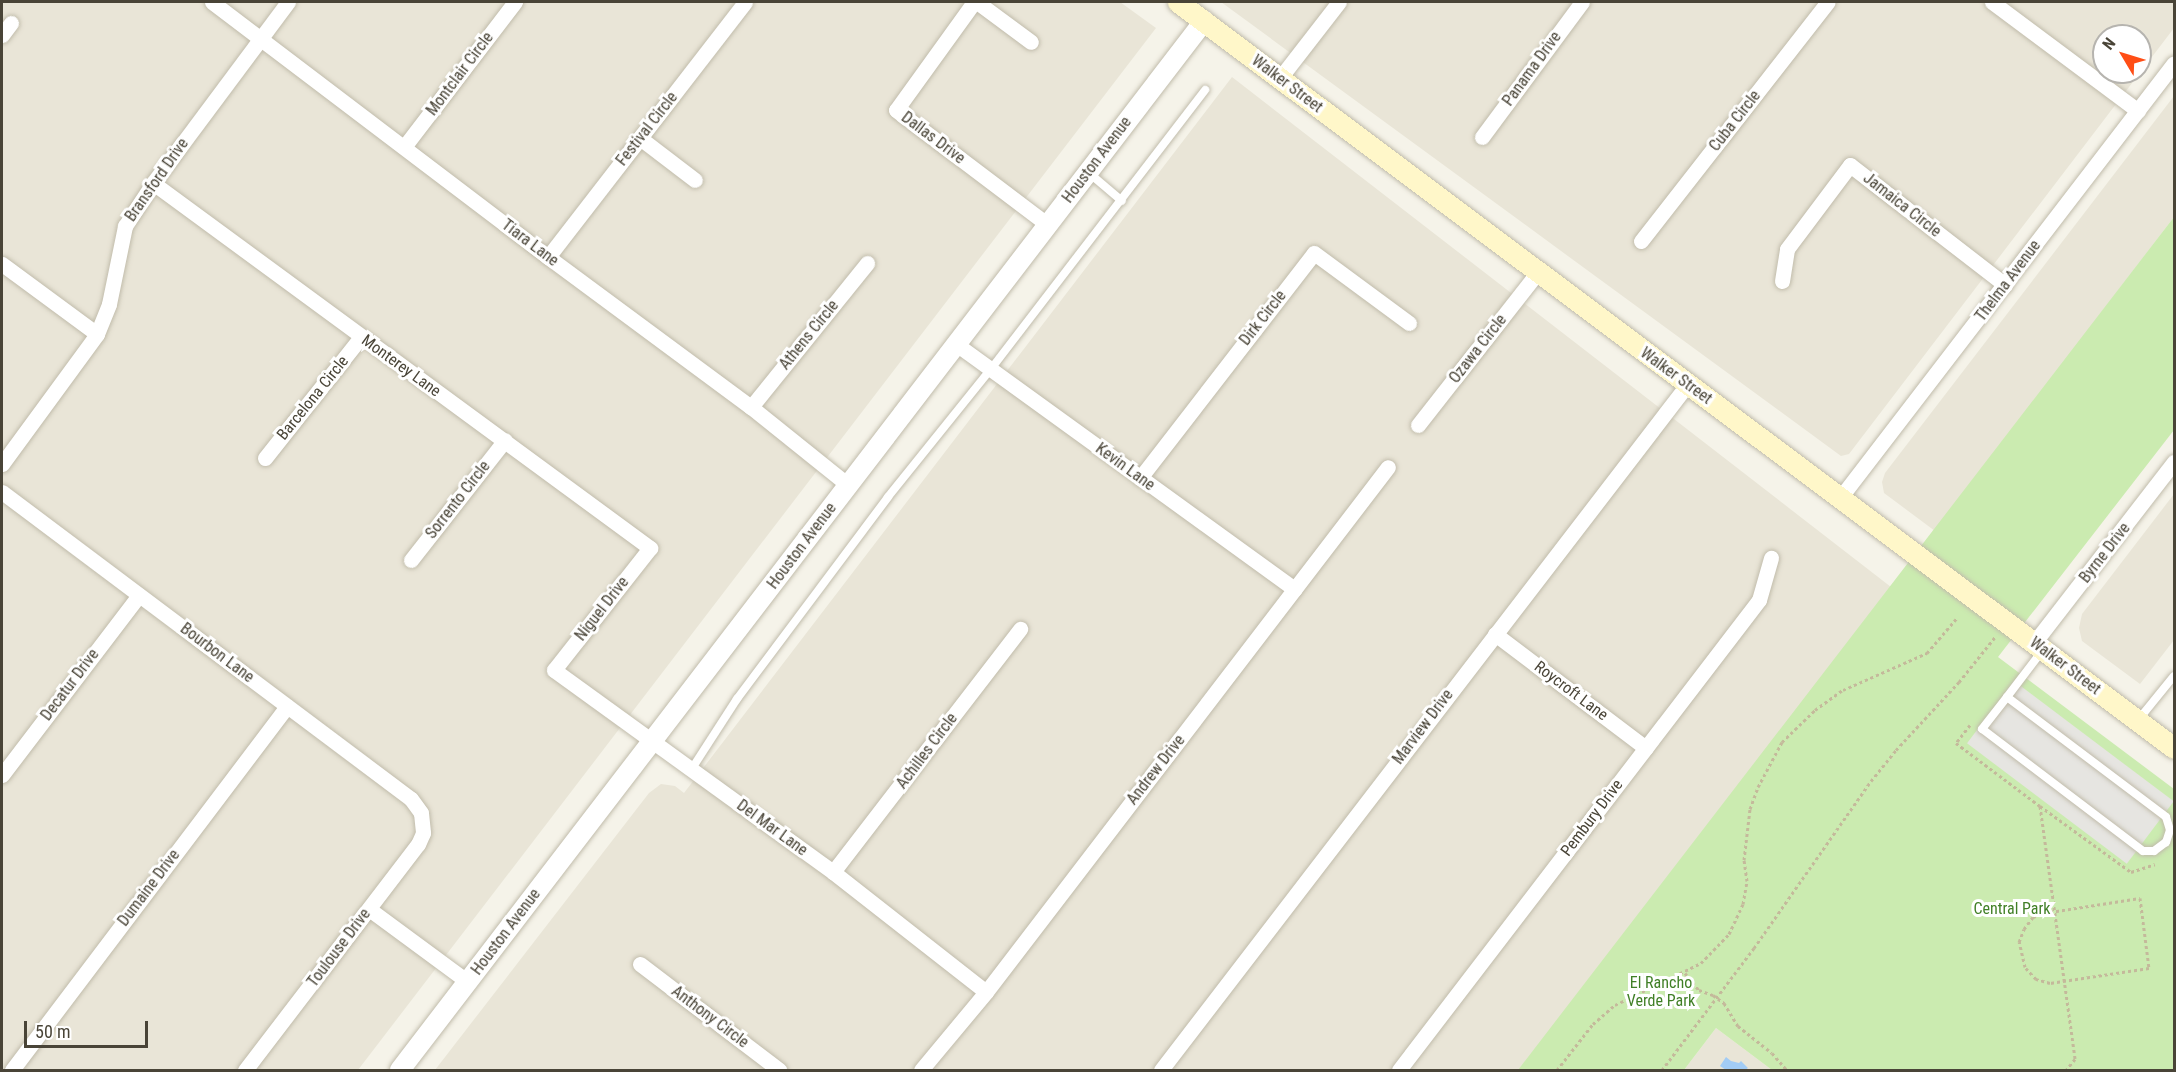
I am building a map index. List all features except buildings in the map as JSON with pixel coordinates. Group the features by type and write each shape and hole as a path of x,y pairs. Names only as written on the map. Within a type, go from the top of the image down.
{"main road":[{"name":"Walker Street","path":"1178,2 1537,273 2175,748"}],"street":[{"name":"Tiara Lane","path":"213,2 548,257 751,407 848,486"},
{"name":"Bransford Drive","path":"2,464 97,334 109,304 125,226 153,183 288,2"},
{"name":"Montclair Circle","path":"404,147 515,2"},
{"name":"Festival Circle","path":"548,257 745,2"},
{"name":"Dallas Drive","path":"1031,42 976,2 896,110 1048,225"},
{"path":"1280,78 1339,2"},
{"name":"Panama Drive","path":"1482,137 1582,2"},
{"name":"Cuba Circle","path":"1641,241 1828,2"},
{"path":"1992,2 2138,111"},
{"name":"Houston Avenue","path":"400,1071 1204,21"},
{"name":"Thelma Avenue","path":"1840,498 2175,63"},
{"path":"640,138 695,180"},
{"name":"Jamaica Circle","path":"1782,281 1787,249 1850,165 2005,285"},
{"name":"Monterey Lane","path":"153,183 650,548"},
{"name":"Dirk Circle","path":"1140,478 1314,253 1409,323"},
{"name":"Athens Circle","path":"751,407 867,263"},
{"path":"2,264 97,334"},
{"name":"Ozawa Circle","path":"1418,425 1537,273"},
{"name":"Barcelona Circle","path":"265,458 361,337"},
{"name":"Kevin Lane","path":"956,344 1295,590"},
{"name":"Marview Drive","path":"1161,1071 1686,384"},
{"name":"Sorrento Circle","path":"411,560 505,440"},
{"name":"Byrne Drive","path":"2039,646 2175,462"},
{"name":"Andrew Drive","path":"921,1071 986,992 1389,467"},
{"name":"Bourbon Lane","path":"2,492 411,799 421,813 424,822"},
{"name":"Niguel Drive","path":"554,670 650,548"},
{"name":"Pembury Drive","path":"1399,1071 1760,600 1771,558"},
{"name":"Decatur Drive","path":"2,775 139,595"},
{"name":"Achilles Circle","path":"833,872 1020,629"},
{"name":"Roycroft Lane","path":"1495,634 1646,748"},
{"name":"Del Mar Lane","path":"554,670 833,872 986,992"},
{"name":"Dumaine Drive","path":"12,1071 287,706"},
{"name":"Toulouse Drive","path":"245,1071 418,844 424,822"},
{"path":"369,909 468,982"},
{"name":"Anthony Circle","path":"640,964 779,1071"}],"lane":[{"path":"691,770 744,689 888,497 992,369 1205,90"},
{"path":"1088,172 1122,201"},
{"path":"2007,698 2166,817 2170,830 2166,842 2154,851 2143,851 1982,729 2007,698 2039,646"},
{"path":"2139,720 2175,676"}],"path":[{"path":"1557,1071 1593,1024 1616,1005 1685,973 1717,950 1739,915 1747,881 1744,860 1750,809 1766,770 1782,742 1815,710 1843,690 1927,653 1956,619"},
{"path":"1662,1071 1717,998 1871,781 1896,750 1959,682 2007,622"},
{"path":"1976,717 1956,743 2131,872 2158,862"},
{"path":"2040,806 2075,1059 2066,1071"},
{"path":"2140,898 2149,968 2066,981 2050,982 2036,979 2025,967 2020,956 2019,942 2033,917 2055,911 2140,898"},
{"path":"1685,973 1699,990 1717,998 1728,1008 1738,1026 1772,1053 1787,1071"}],"shaded area":[{"path":"2,2 1120,2 1156,28 358,1070 2,1070"},
{"path":"1221,2 2174,2 2174,28 2152,57 2152,24 2092,24 2092,84 2131,84 1849,454 1841,456"},
{"path":"1232,77 1891,587 1519,1070 435,1070 649,793 661,784 675,786 684,793"},
{"path":"2174,96 2174,217 1935,531 1884,493 1882,482 1885,473"},
{"path":"2174,494 2174,640 2140,684 2082,641 2079,628 2082,614"},
{"path":"2014,681 2174,801 2127,864 1967,743"},
{"path":"1716,1028 1772,1070 1684,1070"}],"green space":[{"path":"2174,217 2174,430 1998,657 2174,789 2174,1070 1772,1070 1716,1028 1684,1070 1518,1070"}],"water":[{"path":"1726,1057 1731,1061 1739,1063 1741,1061 1748,1068 1726,1070 1720,1066"}],"park label":[{"name":"Central Park","path":"2012,909"},
{"name":"El Rancho Verde Park","path":"1661,992"}]}
